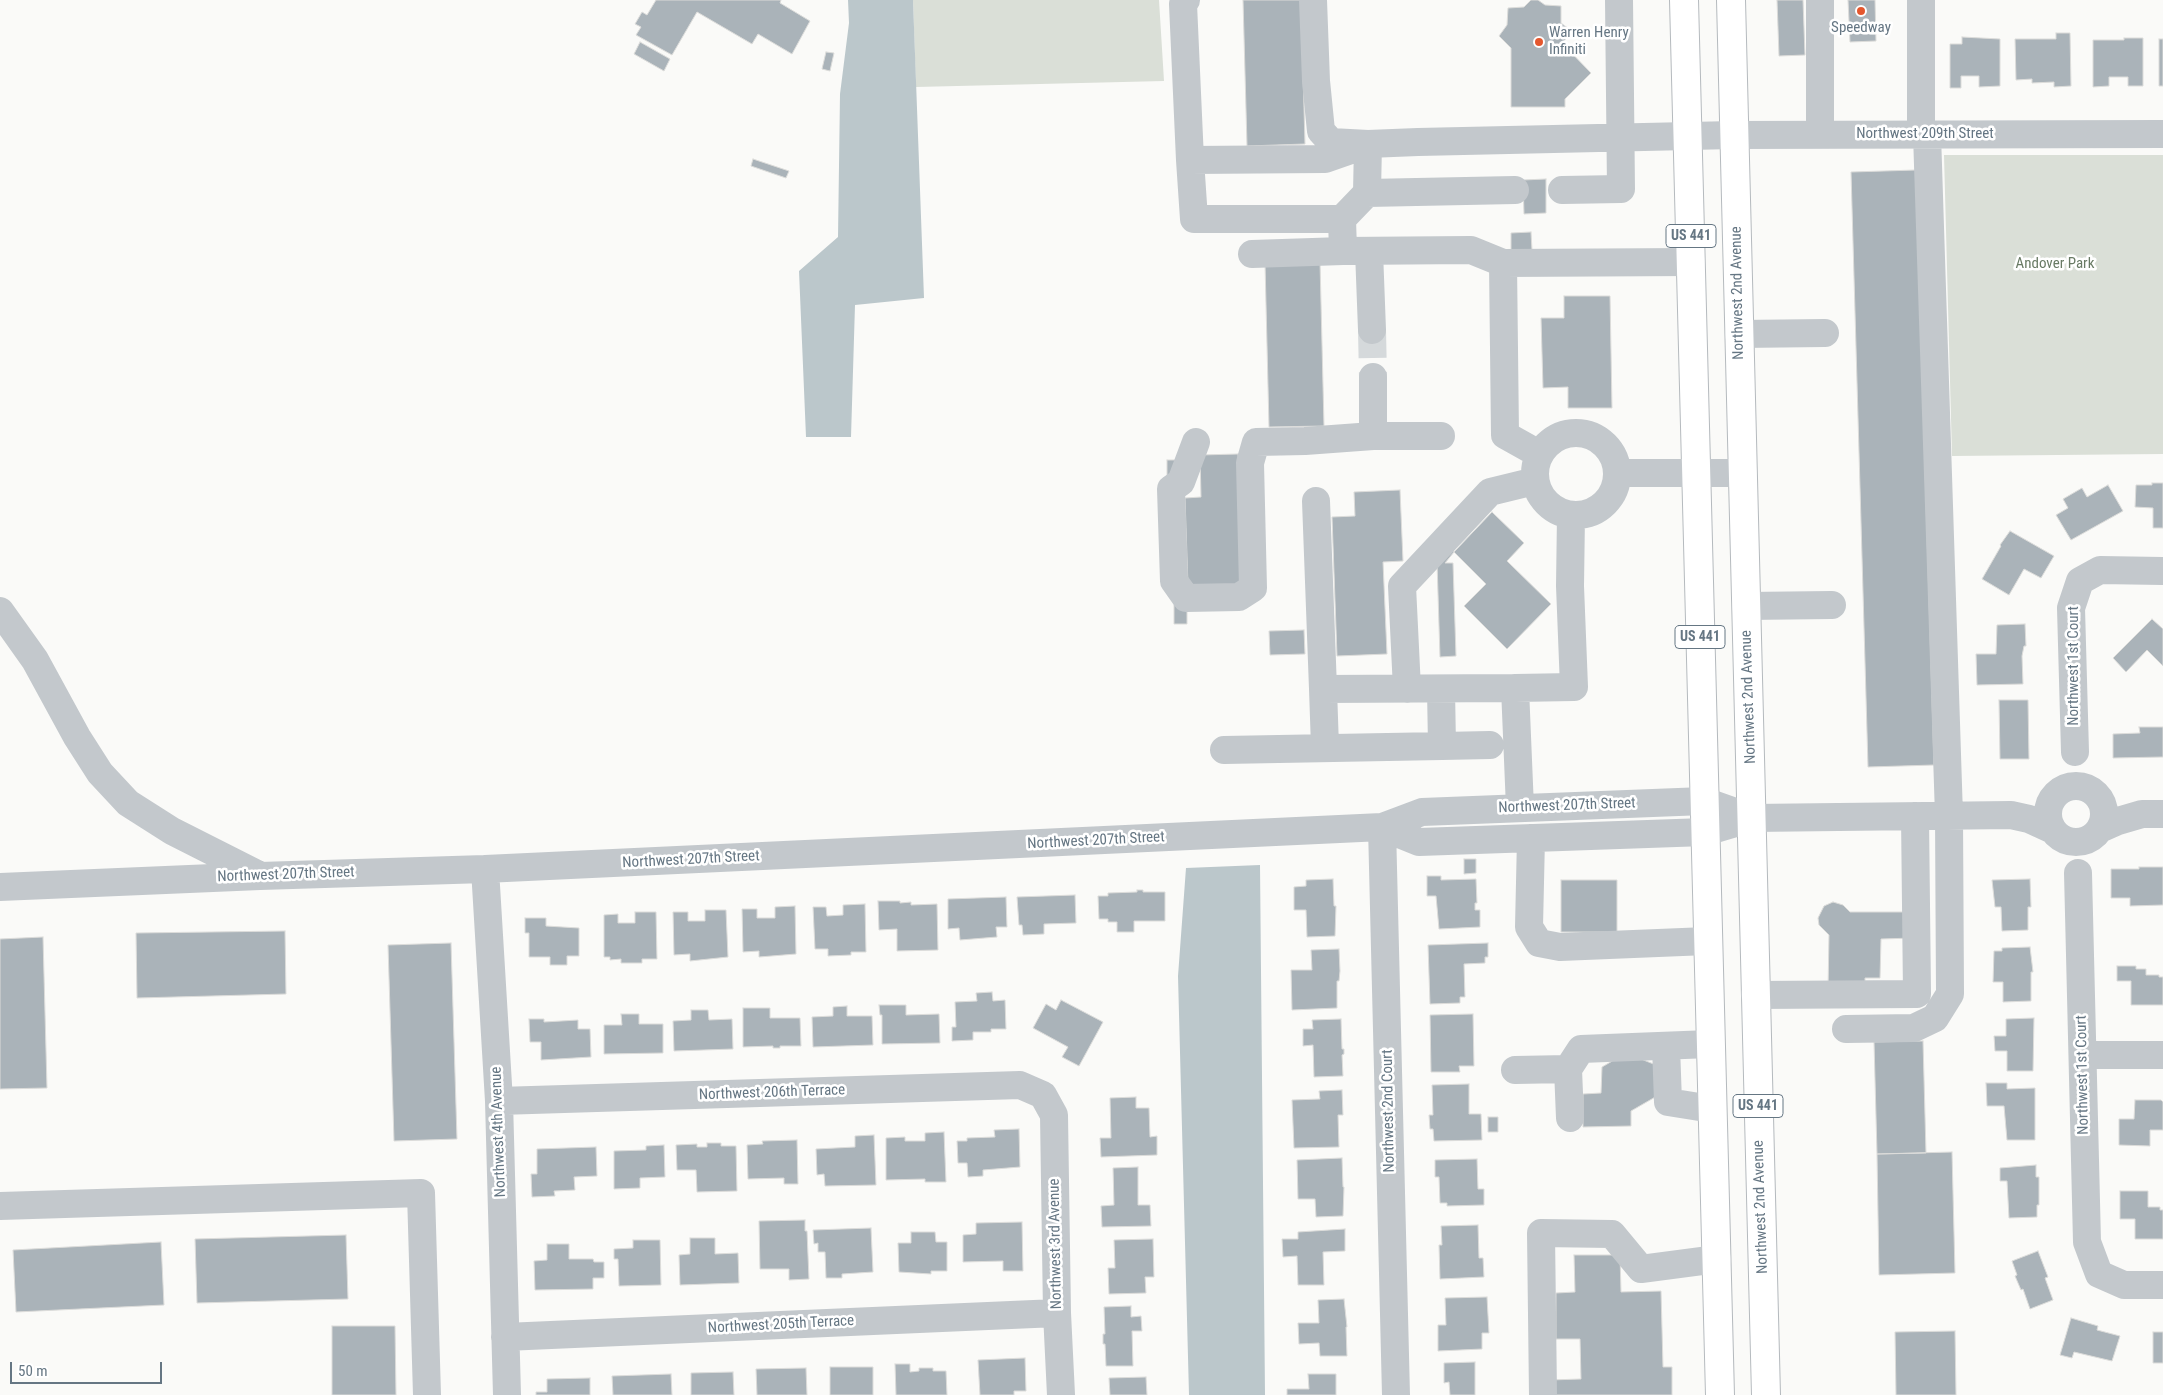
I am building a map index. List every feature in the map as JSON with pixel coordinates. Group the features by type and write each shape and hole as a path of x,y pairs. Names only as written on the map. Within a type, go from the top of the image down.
{"main road":[{"name":"US 441","path":"1684,0 1720,1395"},
{"name":"Northwest 2nd Avenue","path":"1730,0 1766,1395"}],"street":[{"path":"1186,0 1184,4 1194,219 1342,219 1367,193 1368,144"},
{"path":"1313,0 1316,80 1321,131 1331,142 1368,144"},
{"path":"1562,190 1621,189 1619,0"},
{"path":"1820,0 1820,134"},
{"path":"1846,1029 1914,1028 1935,1018 1950,994 1949,816 1924,134 1921,0"},
{"name":"Northwest 209th Street","path":"1368,144 1734,135 2163,134"},
{"path":"1190,160 1325,159 1368,144"},
{"path":"1367,193 1514,190"},
{"path":"1342,219 1356,251 1372,330"},
{"path":"1252,254 1471,250 1503,263 1691,262"},
{"path":"1503,263 1505,435 1540,454"},
{"path":"1739,334 1826,333"},
{"path":"1373,377 1373,436"},
{"path":"1574,433 1588,434 1601,441 1610,451 1616,464 1617,473 1614,490 1607,501 1597,510 1584,514 1571,515 1559,511 1548,504 1540,494 1535,481 1535,468 1540,454 1548,443 1560,436 1574,433"},
{"path":"1196,442 1181,482 1171,490 1174,581 1186,598 1239,597 1253,588 1250,463 1256,442 1305,441 1373,436 1441,436"},
{"path":"1617,473 1743,473"},
{"path":"1407,689 1402,586 1490,492 1535,481"},
{"path":"1316,501 1325,747"},
{"path":"1323,689 1574,687 1570,586 1571,515"},
{"name":"Northwest 1st Court","path":"2059,793 2071,771 2075,752 2071,608 2080,581 2100,570 2163,571"},
{"path":"1746,606 1832,605"},
{"path":"0,611 34,660 77,737 100,772 128,802 172,831 260,876"},
{"path":"1515,688 1520,808"},
{"path":"1441,689 1442,746"},
{"path":"1224,750 1490,745"},
{"name":"Northwest 1st Court","path":"2075,752 2081,772 2096,795"},
{"path":"2071,787 2080,787 2121,809 2152,814 2118,821 2076,843 2067,841 2056,834 2049,822 2048,813 2050,804 2059,793 2071,787"},
{"name":"Northwest 207th Street","path":"2011,815 2042,804 2059,793"},
{"path":"2096,795 2104,812 2097,833"},
{"name":"Northwest 207th Street","path":"0,887 484,869 1382,827 1422,812 1520,808 1704,801 1752,818"},
{"name":"Northwest 207th Street","path":"1382,827 1419,842 1705,832 1752,818 2011,815 2029,819 2056,834"},
{"path":"1755,995 1917,994 1915,816"},
{"name":"Northwest 2nd Court","path":"1382,827 1396,1395"},
{"name":"Northwest 1st Court","path":"2078,873 2083,857 2097,833"},
{"name":"Northwest 1st Court","path":"2056,834 2073,858 2078,873 2087,1242 2099,1274 2124,1285 2163,1285"},
{"path":"1531,838 1529,927 1538,942 1560,947 1707,941"},
{"name":"Northwest 4th Avenue","path":"484,869 498,1101 507,1395"},
{"path":"1570,1118 1568,1069 1581,1049 1710,1044"},
{"path":"1666,1046 1668,1102 1712,1109"},
{"path":"2083,1055 2163,1055"},
{"path":"1515,1070 1568,1069"},
{"name":"Northwest 206th Terrace","path":"498,1101 1020,1085 1043,1095"},
{"name":"Northwest 3rd Avenue","path":"1043,1095 1054,1115 1057,1313 1061,1395"},
{"path":"0,1206 421,1193 427,1395"},
{"path":"1543,1395 1541,1233 1612,1234 1641,1269 1716,1259"},
{"name":"Northwest 205th Terrace","path":"505,1337 1057,1313"}],"green space":[{"path":"913,0 1159,0 1164,81 916,87"},
{"name":"Andover Park","path":"1944,155 2163,155 2163,454 1952,456"}],"shaded area":[{"path":"848,0 913,0 924,298 855,305 851,437 806,437 799,271 838,237 840,94 849,23"},
{"path":"1260,865 1265,1395 1189,1395 1178,976 1186,868"}],"building":[{"path":"656,0 781,0 780,3 810,21 792,54 758,34 752,44 697,12 672,55 636,35 641,27 635,24 642,12 647,15"},
{"path":"1243,0 1301,0 1305,144 1247,146"},
{"path":"1531,0 1538,0 1545,5 1561,6 1561,23 1573,32 1562,43 1591,73 1565,99 1565,107 1511,107 1511,48 1499,36 1507,25 1508,8 1524,7"},
{"path":"1777,0 1803,0 1805,55 1779,56"},
{"path":"1848,0 1875,0 1876,41 1850,42"},
{"path":"2056,33 2070,33 2071,86 2054,87 2054,82 2032,83 2032,79 2016,80 2015,39 2056,39"},
{"path":"1962,37 2000,39 2000,86 1979,87 1979,76 1961,76 1961,88 1950,88 1950,44 1962,44"},
{"path":"2124,38 2143,38 2143,86 2128,86 2128,77 2109,77 2109,86 2093,87 2093,40 2124,40"},
{"path":"2159,39 2163,39 2163,86 2159,86"},
{"path":"640,42 670,59 664,71 634,54"},
{"path":"826,52 834,53 830,71 822,69"},
{"path":"753,159 789,171 786,178 751,166"},
{"path":"1916,170 1934,765 1868,767 1851,172"},
{"path":"1546,179 1546,213 1524,214 1523,180"},
{"path":"1531,232 1532,250 1511,251 1511,233"},
{"path":"1320,262 1324,426 1269,427 1265,263"},
{"path":"1564,296 1610,296 1612,408 1568,408 1568,387 1543,388 1541,318 1564,318"},
{"path":"1238,454 1242,585 1188,586 1185,498 1201,497 1200,455"},
{"path":"1167,460 1176,460 1167,481"},
{"path":"2152,483 2163,483 2163,528 2153,528 2153,508 2135,507 2136,485 2152,485"},
{"path":"2108,485 2123,511 2071,540 2056,515 2068,508 2063,499 2082,488 2087,497"},
{"path":"1400,490 1403,561 1383,562 1387,654 1337,656 1332,517 1355,516 1354,492"},
{"path":"1492,512 1524,543 1507,561 1551,604 1507,649 1464,606 1486,584 1454,552"},
{"path":"2010,531 2054,556 2041,578 2024,569 2009,595 1982,579 2000,545"},
{"path":"1449,548 1454,552 1445,563 1453,563 1456,656 1440,657 1437,562"},
{"path":"1174,605 1187,605 1187,624 1174,624"},
{"path":"2152,619 2163,629 2163,666 2147,650 2126,672 2113,658"},
{"path":"2025,624 2026,646 2024,646 2022,656 2023,684 1977,685 1976,654 1996,654 1997,625"},
{"path":"1304,630 1305,654 1270,655 1269,631"},
{"path":"1999,700 2028,700 2029,759 2000,759"},
{"path":"2139,727 2163,727 2163,757 2113,758 2113,734 2140,733"},
{"path":"1464,859 1476,859 1476,873 1464,874"},
{"path":"2139,867 2163,867 2163,905 2130,906 2130,898 2111,898 2111,869 2139,869"},
{"path":"1427,876 1441,876 1441,880 1476,879 1477,903 1475,903 1475,910 1480,910 1480,927 1439,929 1436,896 1427,896"},
{"path":"1333,879 1334,906 1336,906 1335,936 1307,937 1306,910 1294,910 1294,887 1306,886 1306,880"},
{"path":"2030,879 2031,907 2028,907 2028,930 2002,931 2001,907 1995,907 1992,880"},
{"path":"1561,880 1617,880 1617,932 1561,932"},
{"path":"1137,890 1143,890 1143,892 1165,892 1165,921 1134,921 1134,932 1117,932 1117,922 1099,919 1098,896 1108,896 1108,893 1137,892"},
{"path":"1075,895 1076,923 1044,924 1044,934 1023,935 1022,925 1019,925 1017,897"},
{"path":"1006,897 1007,927 996,927 997,937 960,940 959,928 948,929 948,899"},
{"path":"878,901 911,902 911,905 937,904 938,950 897,951 897,929 879,930"},
{"path":"1833,902 1843,905 1850,912 1913,912 1913,938 1881,939 1880,978 1865,978 1865,991 1828,990 1829,935 1819,925 1818,918 1824,906"},
{"path":"865,904 866,952 851,952 851,955 828,956 828,949 815,949 813,907 826,907 827,916 843,915 843,905"},
{"path":"795,906 796,954 759,957 759,951 743,952 742,909 757,909 757,918 775,918 775,907"},
{"path":"705,910 726,910 728,957 690,961 690,954 674,955 673,912 688,912 688,921 705,921"},
{"path":"635,912 656,912 657,959 642,959 642,963 621,963 621,959 610,960 610,957 604,957 604,915 618,914 618,923 635,923"},
{"path":"525,918 546,918 546,926 579,928 579,956 567,956 567,965 550,965 550,957 529,957 529,933 525,933"},
{"path":"285,931 286,994 137,998 136,933"},
{"path":"43,937 47,1088 0,1089 0,939"},
{"path":"451,943 457,1139 394,1141 388,945"},
{"path":"1488,943 1488,957 1485,957 1485,963 1464,964 1465,997 1460,997 1460,1003 1430,1004 1428,945"},
{"path":"2030,947 2033,972 2031,972 2031,1001 2003,1002 2003,982 1993,982 1994,951 2002,951 2002,948"},
{"path":"1339,949 1340,971 1339,981 1337,981 1337,1008 1292,1010 1291,970 1312,970 1311,950"},
{"path":"2117,966 2136,966 2136,969 2146,969 2146,975 2159,975 2159,977 2163,977 2163,1005 2131,1005 2131,981 2117,981"},
{"path":"992,992 993,1001 1005,1000 1006,1029 991,1029 991,1032 973,1032 973,1040 952,1041 952,1027 956,1027 955,1002 977,1001 976,993"},
{"path":"1061,1000 1103,1022 1079,1066 1062,1057 1068,1047 1033,1028 1046,1004 1056,1010"},
{"path":"879,1005 906,1005 906,1015 939,1014 940,1043 882,1044 882,1015 880,1015"},
{"path":"847,1006 847,1016 872,1016 873,1045 813,1047 812,1017 833,1016 833,1007"},
{"path":"743,1008 770,1008 770,1018 800,1018 801,1046 780,1046 780,1048 773,1048 773,1046 743,1047"},
{"path":"691,1010 708,1010 709,1020 732,1019 733,1049 674,1051 673,1021 691,1020"},
{"path":"621,1014 639,1014 639,1024 663,1024 663,1053 604,1054 604,1025 622,1025"},
{"path":"1473,1014 1474,1066 1459,1066 1460,1072 1431,1072 1430,1015"},
{"path":"2034,1018 2033,1071 2007,1071 2007,1051 1995,1051 1994,1036 2006,1036 2006,1019"},
{"path":"529,1019 544,1019 544,1022 578,1020 578,1029 590,1029 591,1057 541,1060 541,1042 530,1042"},
{"path":"1341,1019 1342,1049 1344,1049 1344,1054 1342,1055 1343,1076 1314,1077 1313,1045 1303,1046 1303,1029 1313,1029 1312,1020"},
{"path":"1923,1041 1926,1153 1877,1154 1874,1042"},
{"path":"1626,1053 1656,1065 1657,1096 1631,1111 1631,1126 1583,1127 1583,1094 1601,1093 1602,1067"},
{"path":"1986,1083 2007,1083 2007,1089 2035,1088 2035,1140 2007,1140 2004,1106 1987,1106"},
{"path":"1469,1084 1469,1114 1481,1114 1482,1140 1434,1141 1433,1129 1430,1129 1429,1115 1433,1115 1432,1085"},
{"path":"1342,1090 1343,1115 1338,1115 1339,1147 1294,1148 1292,1100 1320,1099 1319,1091"},
{"path":"1136,1097 1136,1108 1149,1108 1150,1137 1157,1136 1157,1155 1101,1157 1100,1138 1111,1138 1110,1098"},
{"path":"2135,1100 2161,1100 2163,1102 2163,1130 2150,1130 2150,1146 2119,1145 2119,1119 2134,1119"},
{"path":"1488,1117 1498,1117 1498,1132 1488,1132"},
{"path":"1019,1129 1020,1167 983,1170 983,1176 968,1177 967,1163 958,1163 957,1141 967,1141 967,1138 995,1137 994,1130"},
{"path":"944,1132 946,1182 925,1182 925,1179 886,1180 886,1138 905,1137 905,1141 925,1141 925,1133"},
{"path":"874,1135 876,1185 825,1186 824,1174 817,1175 816,1149 855,1147 855,1136"},
{"path":"797,1140 798,1184 784,1184 784,1178 748,1179 747,1145 763,1144 762,1141"},
{"path":"707,1143 721,1143 721,1146 736,1146 737,1191 697,1192 696,1170 677,1170 676,1145 697,1144 697,1147 707,1147"},
{"path":"664,1145 665,1177 640,1178 640,1188 614,1189 614,1151 646,1150 646,1146"},
{"path":"596,1147 597,1176 574,1177 575,1190 554,1191 555,1196 532,1197 531,1174 537,1174 537,1149"},
{"path":"1952,1152 1955,1273 1879,1275 1877,1154"},
{"path":"1342,1158 1343,1216 1316,1217 1315,1199 1298,1199 1297,1160"},
{"path":"1477,1159 1478,1189 1484,1189 1484,1205 1447,1206 1447,1203 1440,1203 1439,1177 1435,1177 1435,1160"},
{"path":"2036,1165 2036,1177 2039,1177 2037,1217 2009,1218 2007,1181 2000,1181 2000,1168"},
{"path":"1138,1167 1138,1205 1150,1205 1151,1226 1102,1227 1101,1206 1114,1205 1113,1168"},
{"path":"2120,1191 2148,1191 2148,1207 2160,1207 2160,1210 2163,1210 2163,1239 2135,1239 2135,1219 2120,1219"},
{"path":"805,1220 809,1279 789,1280 789,1269 760,1269 759,1221"},
{"path":"1022,1222 1023,1271 1003,1271 1003,1261 963,1262 963,1235 976,1234 976,1223"},
{"path":"1478,1225 1479,1258 1483,1258 1484,1277 1440,1279 1439,1245 1442,1245 1441,1226"},
{"path":"871,1228 873,1272 842,1274 842,1278 826,1278 825,1252 818,1252 818,1243 814,1244 813,1230"},
{"path":"1345,1229 1345,1251 1323,1252 1324,1285 1298,1285 1297,1256 1283,1257 1282,1239 1298,1239 1298,1232"},
{"path":"911,1232 935,1232 936,1242 947,1242 947,1271 931,1271 931,1274 899,1272 898,1243 911,1243"},
{"path":"346,1235 348,1299 197,1303 195,1239"},
{"path":"690,1238 715,1238 715,1254 738,1253 739,1283 680,1285 679,1255 690,1254"},
{"path":"1153,1239 1154,1277 1145,1277 1146,1293 1109,1294 1108,1268 1115,1268 1114,1240"},
{"path":"633,1240 660,1240 661,1285 619,1286 618,1259 614,1259 614,1249 633,1248"},
{"path":"161,1242 164,1305 16,1312 13,1250"},
{"path":"547,1244 569,1244 569,1259 593,1259 594,1262 604,1262 604,1278 593,1278 593,1289 535,1290 534,1261 547,1260"},
{"path":"2038,1251 2048,1277 2045,1278 2053,1300 2030,1309 2023,1289 2021,1290 2015,1276 2017,1275 2012,1261"},
{"path":"1574,1255 1620,1255 1621,1292 1661,1291 1663,1367 1672,1367 1672,1395 1550,1395 1549,1380 1581,1379 1580,1339 1556,1339 1556,1293 1575,1292"},
{"path":"1487,1297 1489,1333 1482,1333 1482,1349 1438,1351 1438,1325 1446,1325 1445,1298"},
{"path":"1344,1299 1347,1327 1347,1356 1320,1356 1319,1343 1299,1344 1298,1323 1319,1323 1318,1300"},
{"path":"1131,1306 1131,1317 1141,1316 1142,1331 1132,1331 1133,1366 1106,1366 1105,1344 1103,1344 1103,1334 1105,1334 1104,1307"},
{"path":"2071,1318 2098,1326 2097,1330 2120,1336 2112,1361 2074,1352 2072,1358 2060,1355"},
{"path":"332,1326 395,1326 396,1395 332,1395"},
{"path":"1955,1331 1956,1395 1896,1395 1895,1332"},
{"path":"2153,1332 2163,1332 2163,1363 2153,1363"},
{"path":"1025,1358 1026,1391 1014,1391 1014,1395 980,1395 978,1360"},
{"path":"1475,1362 1475,1395 1450,1395 1449,1382 1444,1383 1444,1363"},
{"path":"895,1364 910,1364 910,1372 919,1371 919,1368 933,1368 933,1371 946,1371 947,1395 896,1395"},
{"path":"830,1367 873,1367 873,1395 830,1395"},
{"path":"806,1368 807,1395 757,1395 756,1369"},
{"path":"733,1372 734,1395 691,1395 691,1373"},
{"path":"671,1374 672,1395 613,1395 612,1376"},
{"path":"1308,1374 1336,1374 1336,1395 1287,1395 1287,1389 1309,1389"},
{"path":"1146,1377 1147,1395 1110,1395 1109,1378"},
{"path":"590,1378 590,1395 536,1395 536,1392 547,1392 547,1379"}],"tunnel":[{"path":"1372,330 1373,377"}],"place":[{"name":"Speedway","path":"1861,11"},
{"name":"Warren Henry Infiniti","path":"1539,42"}]}
